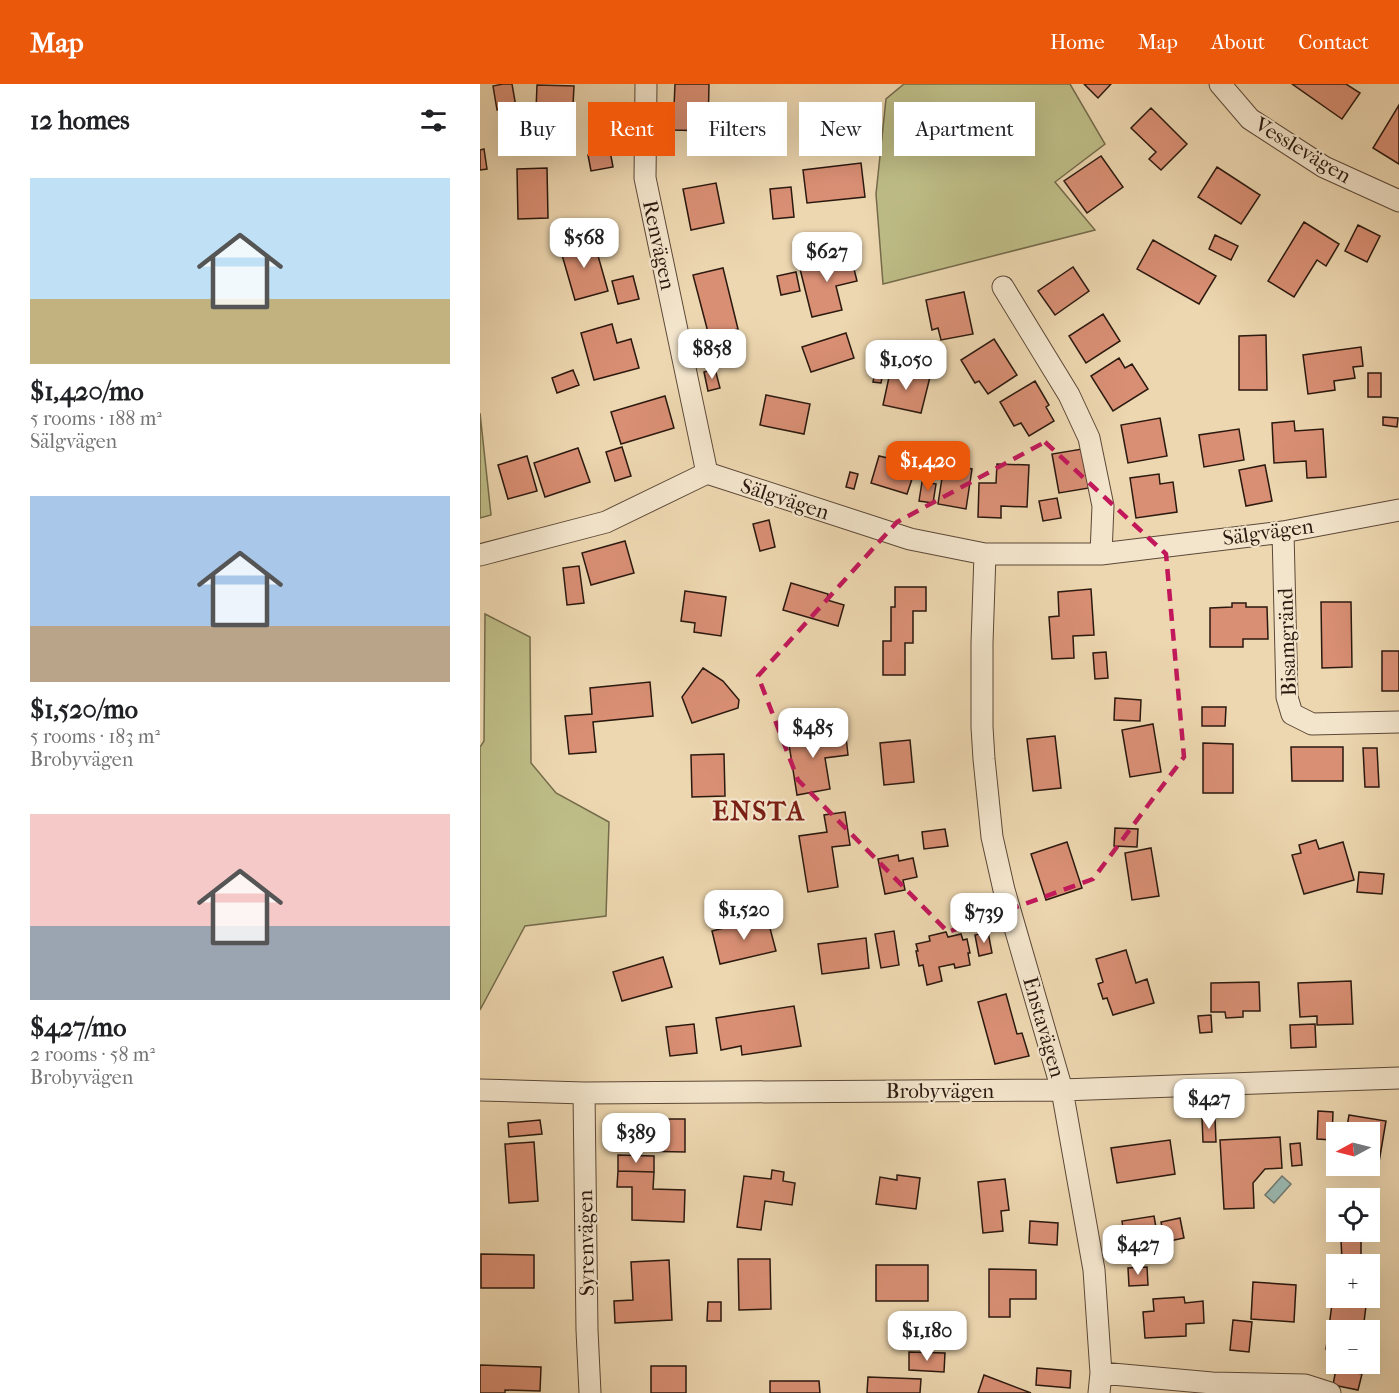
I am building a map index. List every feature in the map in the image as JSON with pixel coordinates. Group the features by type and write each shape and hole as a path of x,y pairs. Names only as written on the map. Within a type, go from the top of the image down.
{"street":[{"name":"Renvägen","path":"646,84 645,178 707,474"},
{"name":"Vesslevägen","path":"1220,84 1250,119 1324,167 1399,201"},
{"path":"1003,287 1069,395 1089,438 1103,506 1101,554"},
{"name":"Sälgvägen","path":"707,474 910,539 985,554 1101,554 1283,532 1399,510"},
{"path":"480,555 606,522 707,474"},
{"name":"Bisamgränd","path":"1283,532 1287,697 1292,714 1312,724 1399,722"},
{"name":"Enstavägen","path":"985,554 982,727 992,837 1004,890 1062,1090 1094,1270 1100,1383"},
{"name":"Brobyvägen","path":"480,1090 584,1093 1062,1090 1399,1078"},
{"name":"Syrenvägen","path":"584,1093 590,1393"},
{"path":"1100,1383 1305,1384 1330,1393"}],"highlighted area":[{"path":"1045,442 1166,554 1184,757 1093,879 948,932 798,780 758,676 897,522"}],"shaded area":[{"path":"904,84 1070,84 1105,144 1055,182 1095,230 883,284 876,194 880,156 882,156 886,99"},
{"path":"480,413 491,515 480,518"},
{"path":"485,614 530,637 531,763 556,793 609,822 606,916 525,926 480,1010 480,747 484,741"}],"water":[{"path":"1282,1176 1291,1184 1274,1203 1265,1195"}],"building":[{"path":"512,84 515,102 498,102 497,110 493,86"},
{"path":"675,84 709,84 709,102 687,102 687,130 675,130"},
{"path":"1084,84 1111,84 1098,98"},
{"path":"1292,84 1346,84 1360,93 1342,119"},
{"path":"537,85 574,86 573,102 536,102"},
{"path":"1399,105 1399,164 1373,148"},
{"path":"1151,108 1187,144 1161,170 1149,159 1156,152 1131,128"},
{"path":"484,149 487,169 480,170 480,150"},
{"path":"588,156 611,156 613,167 591,171"},
{"path":"1101,156 1123,187 1087,213 1064,181"},
{"path":"861,163 865,197 807,203 803,170"},
{"path":"1217,167 1260,195 1241,224 1198,197"},
{"path":"547,168 548,218 518,219 517,169"},
{"path":"716,183 724,223 691,230 683,189"},
{"path":"791,187 794,217 773,219 770,189"},
{"path":"1304,222 1339,244 1326,266 1317,260 1294,297 1268,281"},
{"path":"1358,225 1380,236 1367,262 1345,251"},
{"path":"1215,235 1238,246 1231,260 1209,249"},
{"path":"593,238 608,291 575,300 560,248"},
{"path":"1153,240 1216,276 1199,304 1137,269"},
{"path":"850,253 857,281 836,286 842,310 812,317 799,265"},
{"path":"1073,267 1089,291 1055,315 1038,291"},
{"path":"723,268 738,329 709,336 693,275"},
{"path":"796,272 800,291 781,295 777,276"},
{"path":"633,276 639,299 618,304 612,281"},
{"path":"964,292 973,334 941,340 938,328 932,330 926,300"},
{"path":"1103,314 1120,341 1086,363 1069,336"},
{"path":"612,324 617,343 631,339 639,368 594,380 581,333"},
{"path":"846,333 854,358 811,372 802,347"},
{"path":"1266,335 1267,390 1239,390 1239,336"},
{"path":"994,339 1017,375 988,394 979,381 975,383 961,360"},
{"path":"1361,347 1363,366 1353,367 1355,378 1334,381 1335,390 1308,394 1303,355"},
{"path":"1119,358 1125,368 1132,364 1148,389 1113,411 1091,376"},
{"path":"876,366 884,367 881,383 873,382"},
{"path":"891,368 930,377 921,413 883,405"},
{"path":"715,369 720,388 708,391 704,372"},
{"path":"573,370 579,385 557,393 552,378"},
{"path":"1368,373 1381,373 1381,397 1368,397"},
{"path":"1035,381 1049,405 1046,407 1054,421 1029,436 1021,423 1014,426 1000,402"},
{"path":"766,395 810,404 804,434 760,425"},
{"path":"665,396 674,428 621,444 611,412"},
{"path":"1383,417 1398,418 1397,427 1383,425"},
{"path":"1160,418 1167,456 1128,463 1121,425"},
{"path":"1294,421 1295,431 1323,429 1326,477 1307,478 1306,461 1274,463 1272,423"},
{"path":"1239,429 1244,460 1204,467 1199,435"},
{"path":"622,447 631,476 615,481 606,452"},
{"path":"578,448 590,482 545,497 534,463"},
{"path":"891,449 919,458 907,494 871,483 879,456 888,458"},
{"path":"1082,449 1089,488 1059,493 1052,454"},
{"path":"527,456 537,491 508,499 498,465"},
{"path":"997,464 1029,465 1027,507 1001,506 1001,518 978,517 979,483 996,483"},
{"path":"944,465 972,469 966,509 938,504"},
{"path":"1265,465 1272,501 1246,506 1239,470"},
{"path":"850,472 858,474 854,489 846,487"},
{"path":"1159,474 1160,484 1173,482 1177,512 1136,518 1130,478"},
{"path":"922,482 936,484 933,503 919,501"},
{"path":"1057,498 1061,518 1043,521 1039,501"},
{"path":"769,520 775,547 760,551 753,524"},
{"path":"625,541 634,573 591,585 582,553"},
{"path":"579,566 584,603 567,605 563,568"},
{"path":"791,583 828,594 827,600 844,605 838,626 783,610"},
{"path":"895,587 926,587 926,611 913,611 913,643 905,643 905,675 883,675 883,641 891,641 891,607 895,607"},
{"path":"1091,589 1094,635 1073,636 1074,658 1052,659 1049,617 1059,616 1058,592"},
{"path":"685,591 726,597 721,636 694,632 695,623 681,621"},
{"path":"1321,602 1351,602 1352,667 1322,668"},
{"path":"1232,603 1246,603 1246,607 1267,607 1268,639 1243,639 1243,647 1210,647 1210,608 1232,607"},
{"path":"1382,651 1399,651 1399,691 1382,691"},
{"path":"1106,652 1108,678 1095,679 1093,653"},
{"path":"703,668 723,681 739,700 738,708 692,723 682,697"},
{"path":"650,682 653,716 593,722 596,752 569,754 565,716 592,714 590,688"},
{"path":"1115,698 1141,700 1140,721 1114,720"},
{"path":"1202,707 1226,707 1225,726 1202,726"},
{"path":"1153,724 1161,772 1130,777 1122,730"},
{"path":"820,727 822,741 846,737 848,755 825,758 830,789 797,795 787,732"},
{"path":"1055,736 1061,788 1033,791 1027,739"},
{"path":"910,740 914,782 884,785 880,743"},
{"path":"1203,743 1233,744 1233,793 1203,793"},
{"path":"1291,747 1343,747 1343,781 1292,781"},
{"path":"1363,748 1377,748 1379,787 1365,787"},
{"path":"724,754 725,796 692,797 691,755"},
{"path":"845,812 850,845 832,847 838,887 808,892 799,836 827,832 824,815"},
{"path":"1115,828 1138,829 1137,847 1114,846"},
{"path":"945,829 948,846 924,849 922,832"},
{"path":"1316,840 1319,849 1343,842 1354,880 1304,894 1292,855 1301,853 1299,845"},
{"path":"1067,842 1082,888 1046,900 1031,854"},
{"path":"1151,848 1159,896 1132,900 1125,853"},
{"path":"898,855 899,861 913,858 917,877 903,880 905,890 885,894 878,859"},
{"path":"1359,872 1384,874 1382,894 1357,892"},
{"path":"767,917 776,951 720,964 712,931"},
{"path":"894,931 899,965 881,968 875,934"},
{"path":"946,932 948,937 961,934 963,940 967,939 970,965 955,968 954,964 939,967 942,981 927,985 923,965 919,966 916,944 930,941 929,936"},
{"path":"988,932 992,953 979,956 975,935"},
{"path":"866,938 869,968 822,974 818,944"},
{"path":"1126,950 1136,983 1147,979 1154,1003 1113,1015 1107,998 1103,999 1098,984 1103,982 1096,959"},
{"path":"663,957 672,987 622,1001 613,972"},
{"path":"1351,981 1353,1024 1317,1025 1317,1016 1300,1017 1298,983"},
{"path":"1259,982 1260,1011 1243,1011 1243,1017 1226,1018 1225,1012 1211,1012 1211,983"},
{"path":"1006,994 1017,1034 1022,1033 1029,1056 995,1064 978,1002"},
{"path":"794,1006 801,1046 742,1055 741,1046 721,1050 716,1018"},
{"path":"1211,1015 1212,1032 1200,1033 1198,1016"},
{"path":"694,1024 697,1053 670,1056 666,1027"},
{"path":"1315,1024 1316,1047 1291,1048 1290,1025"},
{"path":"1318,1111 1333,1112 1333,1122 1326,1122 1326,1140 1317,1139"},
{"path":"1349,1115 1386,1121 1380,1156 1380,1122 1348,1122"},
{"path":"1202,1118 1215,1118 1216,1142 1203,1142"},
{"path":"636,1119 685,1119 685,1152 636,1151"},
{"path":"540,1120 542,1134 509,1137 508,1123"},
{"path":"1280,1137 1282,1168 1265,1169 1253,1183 1254,1208 1224,1209 1220,1140"},
{"path":"1170,1140 1175,1174 1117,1183 1111,1148"},
{"path":"534,1142 538,1201 509,1203 505,1144"},
{"path":"1300,1143 1302,1165 1292,1166 1290,1144"},
{"path":"618,1155 654,1156 654,1172 618,1171"},
{"path":"772,1170 784,1172 783,1181 795,1183 792,1205 765,1201 761,1230 737,1227 744,1176 771,1179"},
{"path":"618,1171 654,1172 653,1189 685,1190 684,1222 632,1220 632,1187 617,1187"},
{"path":"897,1175 920,1178 916,1209 876,1204 880,1177 897,1180"},
{"path":"1005,1179 1009,1210 1001,1211 1003,1231 983,1233 978,1182"},
{"path":"1154,1216 1158,1239 1126,1245 1122,1221"},
{"path":"1180,1218 1184,1238 1165,1242 1161,1222"},
{"path":"1030,1221 1058,1223 1057,1245 1029,1243"},
{"path":"1341,1242 1361,1242 1361,1254 1342,1254"},
{"path":"481,1254 534,1255 534,1288 481,1288"},
{"path":"738,1259 770,1259 771,1309 739,1310"},
{"path":"669,1260 672,1320 615,1323 614,1301 633,1300 631,1262"},
{"path":"876,1265 928,1265 928,1301 876,1301"},
{"path":"1147,1267 1148,1285 1129,1286 1128,1268"},
{"path":"989,1269 1036,1270 1036,1299 1010,1299 1010,1317 989,1317"},
{"path":"1253,1282 1296,1285 1294,1322 1251,1319"},
{"path":"1184,1297 1185,1303 1203,1301 1204,1323 1186,1324 1186,1336 1145,1338 1143,1312 1154,1311 1153,1299"},
{"path":"708,1302 721,1302 721,1321 707,1321"},
{"path":"1331,1308 1366,1308 1364,1320 1330,1320"},
{"path":"1233,1320 1252,1322 1249,1352 1230,1350"},
{"path":"909,1352 945,1353 944,1372 909,1370"},
{"path":"480,1365 541,1367 540,1391 505,1390 505,1393 480,1393"},
{"path":"651,1366 686,1366 686,1393 651,1393"},
{"path":"1037,1368 1071,1371 1070,1388 1036,1385"},
{"path":"1335,1374 1362,1374 1358,1390 1333,1385"},
{"path":"984,1375 1031,1393 978,1393"},
{"path":"868,1377 921,1379 920,1393 867,1393"},
{"path":"770,1381 819,1381 820,1393 770,1393"}],"district":[{"name":"ENSTA","path":"759,811"}]}
